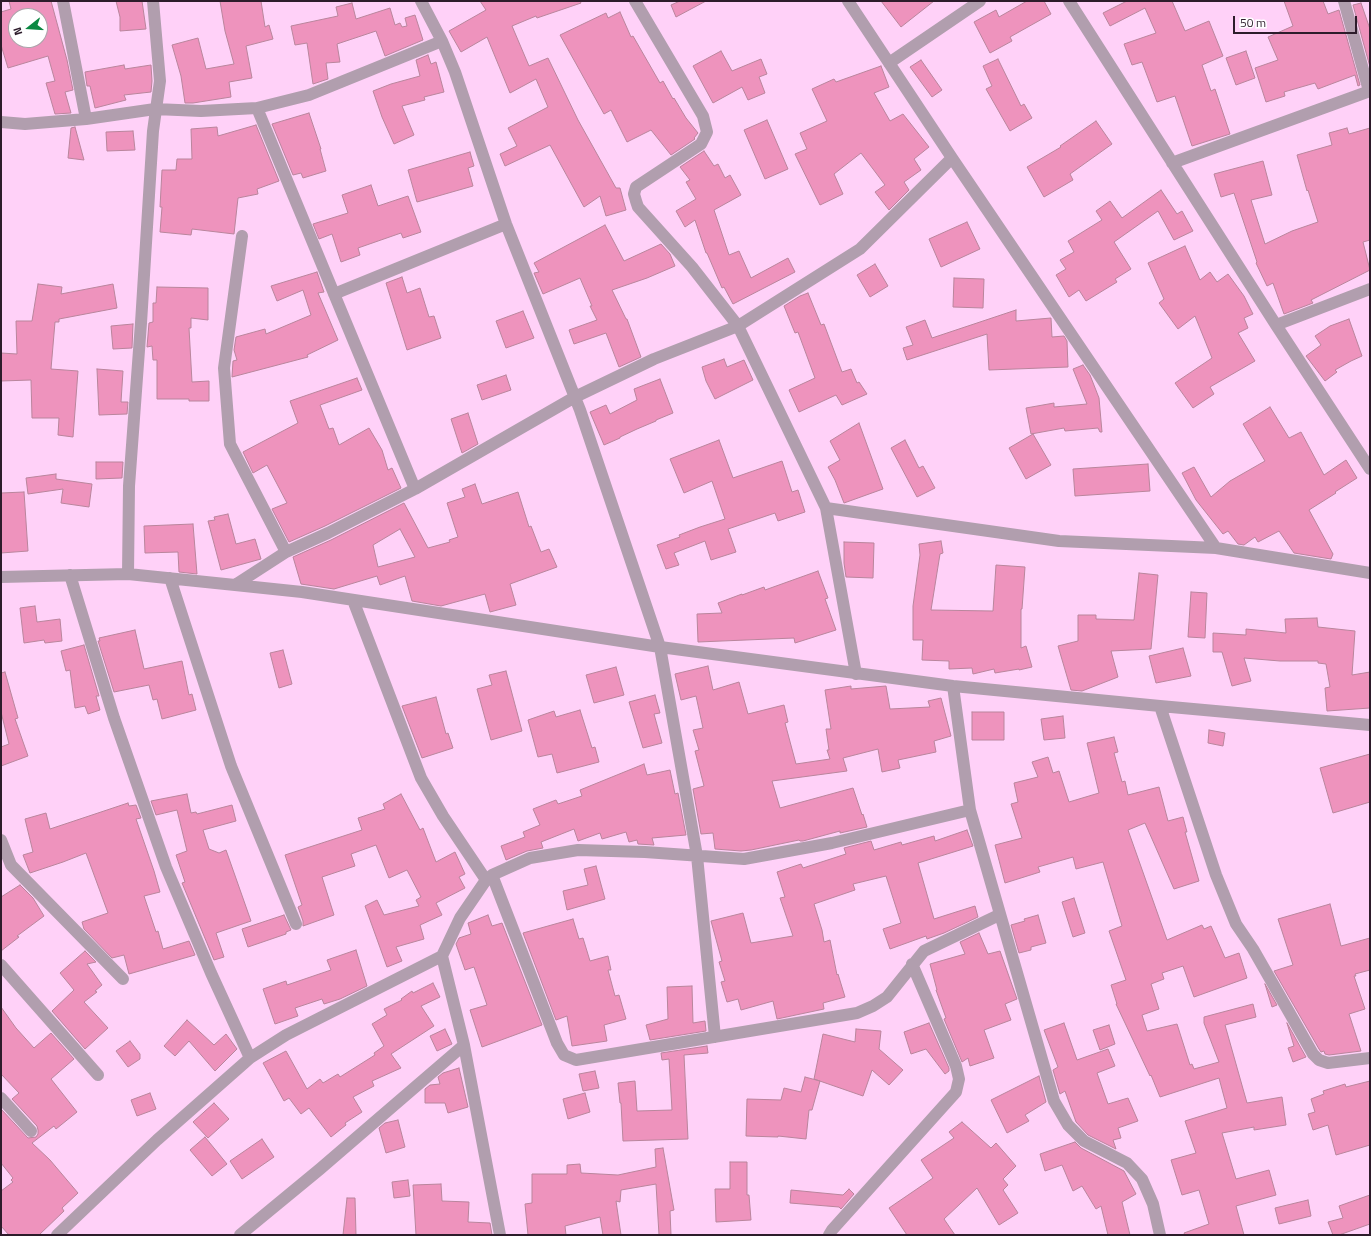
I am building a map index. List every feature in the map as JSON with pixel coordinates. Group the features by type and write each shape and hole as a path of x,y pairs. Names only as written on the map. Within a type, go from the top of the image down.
{"street":[{"path":"62,1 86,119"},
{"path":"128,574 129,486 155,108 160,81 154,1"},
{"path":"421,1 442,41 455,72 506,224 575,397 660,647 697,856 715,1037"},
{"path":"635,1 703,116 708,132 701,144 636,187 634,194 636,201 638,207 692,267 738,326 826,508 856,674"},
{"path":"848,1 952,158 1216,548"},
{"path":"889,63 980,1"},
{"path":"1069,1 1370,469"},
{"path":"1172,163 1370,91 1344,1"},
{"path":"1,122 25,124 86,119 155,108 202,111 258,108 309,95 442,41"},
{"path":"258,108 415,489"},
{"path":"235,585 286,552 328,533 415,489 575,397 654,359 738,326 860,249 952,158"},
{"path":"334,294 506,224"},
{"path":"242,236 224,368 230,444 286,552"},
{"path":"1276,325 1370,289"},
{"path":"826,508 1059,541 1216,548 1370,573"},
{"path":"1,577 128,574 302,592 660,647 856,674 953,686 1370,725"},
{"path":"70,575 114,718 166,866 211,973 250,1058"},
{"path":"170,578 231,766 296,924"},
{"path":"353,600 421,778 443,816 489,877 557,1042 564,1055 576,1060 857,1013 873,1006 886,997 924,951 1000,915"},
{"path":"953,686 970,810 1054,1101 1068,1125 1084,1141 1127,1163 1142,1179 1153,1204 1160,1235"},
{"path":"1160,706 1216,875 1236,924 1253,950 1313,1054 1319,1060 1328,1063 1370,1058"},
{"path":"57,1235 158,1140 250,1058 286,1035 442,956 460,918 489,877 530,858 578,850 744,859 832,843 970,810"},
{"path":"1,840 11,865 123,979"},
{"path":"442,956 464,1045 500,1235"},
{"path":"829,1235 837,1224 956,1092 959,1079 956,1066 912,964"},
{"path":"1,965 98,1075"},
{"path":"240,1235 320,1169 464,1045"},
{"path":"1,1098 32,1130"}],"building":[{"path":"9,1 51,1 67,60 73,90 65,92 71,113 55,114 46,83 55,81 48,56 8,68 1,45 1,12 8,10 8,48 48,48 48,8 11,8"},
{"path":"116,1 142,1 146,29 120,31 120,17"},
{"path":"220,1 261,1 265,27 269,25 273,39 246,46 252,78 229,82 231,97 185,103 181,76 172,45 198,38 206,69 234,64 225,31"},
{"path":"480,1 580,1 581,3 537,18 536,16 512,26 529,66 548,58 578,120 616,188 620,188 626,210 606,216 600,196 584,207 550,145 505,166 500,154 517,146 508,128 548,107 536,79 510,93 487,37 461,52 449,31 486,10"},
{"path":"680,1 706,1 676,17 671,5"},
{"path":"881,1 934,1 901,27"},
{"path":"1027,1 1044,1 1051,14 1010,37 1012,41 990,53 974,22 996,10 999,17"},
{"path":"1127,1 1172,1 1185,31 1209,21 1223,56 1202,65 1211,91 1215,89 1230,134 1192,146 1175,96 1157,102 1142,62 1132,65 1124,44 1156,33 1145,8 1110,26 1103,13"},
{"path":"1284,1 1323,1 1328,14 1339,10 1360,85 1358,86 1355,75 1318,89 1315,83 1284,92 1285,96 1266,102 1255,68 1278,60 1268,37 1293,26"},
{"path":"352,3 356,19 390,8 395,25 400,23 402,27 407,26 405,18 415,15 423,40 385,56 376,31 337,44 340,62 326,63 328,79 313,84 307,43 295,45 291,26 338,16 336,7"},
{"path":"1361,3 1370,29 1370,67 1353,5"},
{"path":"620,12 631,37 633,36 660,83 663,81 673,99 674,98 686,118 698,133 694,138 695,139 671,155 651,130 627,142 611,110 604,114 560,35 606,13 608,18"},
{"path":"721,51 732,71 761,59 767,74 759,77 765,93 748,100 742,87 713,103 693,66"},
{"path":"1246,51 1255,78 1236,85 1226,58"},
{"path":"428,55 431,64 436,62 444,92 424,97 425,100 402,106 414,135 394,144 382,117 373,91 420,76 416,60"},
{"path":"998,59 1021,106 1024,104 1032,118 1010,131 986,89 992,86 983,66"},
{"path":"921,60 942,90 932,97 910,67"},
{"path":"124,65 125,69 151,65 151,92 124,95 126,100 95,108 90,86 87,86 85,72"},
{"path":"881,66 889,87 874,93 890,121 903,114 929,147 914,159 921,170 904,182 909,190 889,210 875,192 885,185 861,153 834,174 843,194 820,205 795,154 807,149 800,133 827,121 812,89 834,79 836,82"},
{"path":"309,113 321,149 326,171 303,178 301,173 293,175 272,124"},
{"path":"767,120 788,169 765,179 744,130"},
{"path":"1096,121 1112,144 1070,174 1073,180 1044,197 1027,167 1061,147 1060,146"},
{"path":"256,125 279,181 257,189 258,194 238,198 234,234 192,229 191,235 160,232 162,170 176,170 177,159 192,159 191,129 217,127 218,136"},
{"path":"75,127 84,160 68,158 71,128"},
{"path":"1347,128 1349,134 1370,128 1370,240 1363,242 1370,270 1311,300 1313,303 1284,314 1273,283 1267,286 1256,263 1257,262 1234,193 1221,197 1214,174 1263,161 1272,195 1251,200 1265,244 1292,231 1318,222 1308,190 1307,191 1297,155 1332,145 1329,133"},
{"path":"133,131 135,150 107,151 106,132"},
{"path":"704,151 714,166 718,164 725,178 730,175 741,195 714,210 729,255 739,251 751,278 788,258 795,272 733,304 724,287 722,288 706,253 695,220 685,227 676,211 696,199 686,182 690,180 680,167"},
{"path":"470,152 474,166 468,168 473,186 417,202 408,170"},
{"path":"371,185 378,206 408,196 421,232 403,238 401,233 358,248 360,255 341,262 332,234 319,239 313,224 348,213 342,195"},
{"path":"1161,190 1177,214 1182,211 1193,231 1174,240 1158,211 1114,242 1131,269 1115,279 1117,282 1086,301 1079,290 1069,297 1056,275 1066,269 1060,260 1074,252 1068,241 1102,220 1096,211 1110,201 1122,218"},
{"path":"967,222 980,249 941,267 929,239"},
{"path":"605,225 624,261 661,244 670,254 675,266 647,278 612,290 627,319 641,357 619,367 606,333 574,344 569,330 597,320 590,306 592,306 580,278 543,294 534,273 539,272 534,263"},
{"path":"1185,246 1200,280 1210,272 1217,282 1228,274 1244,296 1253,314 1244,318 1248,328 1238,333 1255,361 1210,387 1214,394 1193,408 1175,383 1212,358 1195,316 1178,329 1159,303 1164,299 1148,263"},
{"path":"875,264 888,286 870,297 857,275"},
{"path":"317,272 324,292 318,293 338,340 307,355 308,357 232,377 233,361 237,360 234,350 236,337 265,329 266,334 311,315 303,290 277,301 271,286"},
{"path":"402,277 407,293 420,288 429,317 434,316 441,338 407,350 386,283"},
{"path":"954,278 984,279 983,308 953,307"},
{"path":"38,284 62,287 61,294 113,284 117,308 59,319 59,322 55,322 51,369 78,371 73,437 58,435 59,418 32,418 31,380 1,381 1,353 17,354 16,321 32,321"},
{"path":"157,287 208,288 208,320 191,318 191,328 189,328 192,382 209,381 209,401 189,401 189,399 157,399 157,360 153,360 152,346 147,347 149,323 153,322 153,303 156,303"},
{"path":"808,293 821,325 824,324 842,372 851,369 857,383 859,382 867,394 842,405 836,395 799,412 789,390 815,378 798,332 795,333 784,306"},
{"path":"1016,310 1016,321 1051,318 1052,337 1064,336 1067,341 1068,367 989,370 987,334 907,360 903,348 913,345 906,327 925,320 932,338"},
{"path":"523,311 534,338 506,348 496,321"},
{"path":"1349,319 1362,356 1335,370 1337,372 1325,381 1306,356 1321,345 1315,336 1330,326"},
{"path":"133,324 132,348 113,349 111,326"},
{"path":"724,359 727,367 744,360 753,380 715,399 706,381 702,367"},
{"path":"1083,365 1090,375 1099,398 1102,432 1100,432 1098,428 1065,431 1064,428 1031,434 1026,408 1054,403 1054,407 1087,404 1073,369"},
{"path":"97,369 123,371 121,402 128,402 127,414 99,415"},
{"path":"506,375 511,390 482,400 477,385"},
{"path":"357,378 362,390 320,405 329,429 333,428 339,445 369,428 382,450 388,470 392,468 401,488 325,526 289,542 272,509 287,503 267,465 253,473 243,452 298,423 290,401"},
{"path":"660,379 673,413 604,445 590,412 606,405 610,414 637,400 634,389"},
{"path":"1270,407 1289,438 1301,432 1324,475 1346,460 1357,478 1309,510 1333,554 1331,559 1294,553 1279,531 1258,542 1255,537 1244,545 1238,544 1228,531 1223,534 1196,500 1182,473 1194,467 1211,497 1230,481 1265,461 1243,424"},
{"path":"468,413 478,444 462,453 451,419"},
{"path":"859,423 883,489 844,503 828,467 840,460 830,441"},
{"path":"1033,434 1051,465 1026,479 1009,448"},
{"path":"719,440 733,478 782,461 792,492 798,490 805,512 778,521 775,513 728,529 736,552 711,560 705,541 674,553 679,565 666,569 657,545 680,537 679,535 725,519 712,481 684,493 670,459"},
{"path":"905,440 919,468 923,466 935,488 917,497 891,448"},
{"path":"96,462 123,462 122,478 96,479"},
{"path":"1148,464 1150,491 1075,496 1073,469"},
{"path":"56,474 56,479 92,484 89,507 61,503 63,489 28,494 26,478"},
{"path":"475,484 482,504 518,492 529,527 531,526 541,552 549,549 557,567 510,584 516,605 490,612 485,594 441,606 412,601 405,576 380,585 377,576 334,589 301,584 293,557 331,540 404,503 428,548 450,542 449,540 458,537 447,503 465,497 462,489","holes":["400,529 415,557 378,567 373,545"]},
{"path":"24,492 28,551 1,553 1,493"},
{"path":"228,514 236,544 255,539 261,559 221,570 208,521 215,520 214,517"},
{"path":"193,524 197,574 179,572 178,552 145,553 144,526"},
{"path":"941,541 943,553 940,554 931,610 993,611 996,565 1025,567 1021,609 1021,648 1026,646 1032,667 995,673 994,669 973,674 972,668 949,669 949,661 922,660 923,640 913,640 913,606 920,555 919,544"},
{"path":"844,542 874,543 873,578 846,577"},
{"path":"818,571 828,598 825,599 836,630 795,643 794,638 698,642 697,614 722,613 718,603 764,587 765,590"},
{"path":"1139,573 1158,575 1151,649 1111,651 1118,677 1082,691 1071,690 1058,646 1078,641 1078,615 1096,615 1096,619 1134,620"},
{"path":"1191,592 1207,593 1205,638 1188,637"},
{"path":"35,606 37,622 60,619 62,641 45,643 44,640 24,643 20,608"},
{"path":"1317,618 1318,627 1355,631 1352,675 1370,672 1370,708 1327,711 1325,688 1330,687 1326,664 1318,663 1318,661 1280,661 1244,658 1251,681 1232,686 1222,652 1213,652 1213,633 1246,635 1246,629 1286,633 1285,619"},
{"path":"135,630 144,669 182,661 189,695 192,694 196,710 162,719 157,699 153,700 149,685 114,692 98,641 100,641 99,638"},
{"path":"84,645 99,696 96,696 100,710 88,714 85,706 75,708 70,670 66,671 61,651"},
{"path":"1183,648 1191,676 1156,683 1149,656"},
{"path":"283,650 292,684 279,688 270,653"},
{"path":"708,666 713,690 739,682 748,714 784,705 788,722 785,723 796,764 830,759 827,750 829,750 826,729 831,729 825,690 851,686 851,689 886,686 890,709 930,707 928,701 941,698 951,736 934,741 936,752 898,760 900,768 882,772 878,749 843,758 847,771 772,781 780,808 853,788 867,827 840,833 840,831 803,841 799,840 751,850 741,851 715,849 713,833 701,834 693,789 704,786 695,751 699,750 693,730 703,728 696,696 681,700 675,674"},
{"path":"616,667 624,695 594,703 586,675"},
{"path":"506,671 522,731 491,740 477,689 492,685 489,675"},
{"path":"5,672 18,718 15,719 28,756 1,766 1,747 9,744 1,712 1,673"},
{"path":"655,695 660,713 654,714 662,743 643,748 629,702"},
{"path":"436,697 446,734 448,733 453,748 422,758 402,706"},
{"path":"580,710 592,748 595,747 599,762 557,773 552,754 538,757 528,720 554,711 556,717"},
{"path":"972,712 1004,712 1004,740 972,740"},
{"path":"1063,716 1065,738 1044,740 1041,719"},
{"path":"1209,730 1225,733 1223,746 1208,743"},
{"path":"1114,737 1118,752 1114,753 1122,782 1125,781 1128,795 1159,787 1168,821 1183,817 1187,832 1185,832 1199,881 1174,889 1145,823 1128,830 1167,940 1202,925 1204,929 1211,926 1225,958 1239,953 1247,978 1194,997 1183,966 1162,973 1164,979 1151,984 1159,1009 1142,1015 1147,1031 1177,1024 1190,1065 1192,1064 1194,1069 1219,1062 1204,1023 1204,1017 1253,1004 1256,1017 1225,1025 1247,1103 1282,1097 1286,1125 1254,1130 1254,1127 1222,1133 1236,1179 1269,1170 1276,1195 1236,1206 1244,1235 1185,1235 1184,1233 1209,1224 1199,1190 1182,1195 1171,1160 1196,1153 1185,1121 1227,1108 1219,1078 1160,1097 1151,1075 1150,1076 1116,1004 1111,985 1126,980 1109,931 1122,926 1103,862 1076,869 1073,857 1038,867 1040,872 1005,883 995,845 1022,838 1011,804 1018,802 1014,783 1038,777 1032,762 1048,757 1053,773 1059,771 1069,802 1099,793 1087,743"},
{"path":"1370,754 1370,802 1333,813 1320,768"},
{"path":"644,764 647,775 670,770 675,794 678,793 686,835 652,838 654,845 638,844 637,840 629,842 626,832 602,839 600,833 578,841 574,829 541,842 543,848 527,851 506,860 501,846 525,837 523,832 540,825 533,809 556,800 558,804 582,796 580,790"},
{"path":"187,794 191,813 196,812 197,814 232,805 236,821 203,830 209,849 219,853 226,850 251,921 216,933 224,957 214,960 182,883 185,882 176,855 187,851 177,810 156,815 151,801"},
{"path":"401,794 420,830 423,828 436,862 455,852 465,874 459,877 465,888 436,903 442,915 420,925 424,939 396,947 402,961 387,967 365,906 377,900 384,915 419,906 416,900 421,897 407,870 389,878 376,845 351,854 355,866 322,877 334,915 303,926 303,921 298,907 302,905 285,855 362,830 358,818 385,809 383,804"},
{"path":"128,803 129,806 136,805 141,818 136,819 160,892 144,896 156,932 158,931 163,949 189,941 195,955 129,974 124,955 112,958 84,929 82,922 108,913 86,853 30,873 23,855 33,852 25,819 46,813 50,829"},
{"path":"967,830 973,846 918,863 934,919 975,906 978,917 944,933 927,939 926,936 890,949 883,929 901,923 886,876 853,884 855,890 814,904 824,942 830,940 837,975 838,974 845,997 823,1003 824,1009 777,1019 773,1001 741,1010 738,999 727,1002 721,982 725,981 719,962 722,961 711,921 743,913 751,943 793,936 780,898 785,897 777,872 801,864 803,868 846,854 844,848 871,841 874,850 901,842 902,845 934,836 935,841"},
{"path":"596,866 605,899 567,910 563,891 588,885 584,869"},
{"path":"20,885 33,898 44,916 17,936 19,937 1,951 1,897"},
{"path":"1074,898 1085,933 1073,937 1062,902"},
{"path":"1330,904 1341,946 1370,938 1370,970 1355,974 1356,976 1354,976 1365,1009 1349,1014 1361,1051 1329,1055 1325,1054 1324,1051 1321,1052 1319,1049 1274,971 1293,965 1278,919"},
{"path":"284,915 291,930 286,932 286,934 248,947 242,929"},
{"path":"488,915 492,926 502,923 542,1025 482,1047 470,1010 487,1005 474,967 465,970 456,944 459,938 471,934 468,923"},
{"path":"1038,915 1046,943 1031,947 1031,950 1019,953 1011,925"},
{"path":"573,919 579,939 583,938 590,961 608,956 611,970 608,970 615,996 619,995 626,1019 604,1025 607,1041 572,1046 567,1016 556,1020 523,933"},
{"path":"979,933 988,954 1000,951 1017,999 1005,1004 1011,1020 984,1030 994,1058 970,1066 968,1058 962,1062 944,1019 946,1018 936,990 930,964 965,954 960,942"},
{"path":"356,950 367,986 340,999 324,1004 322,999 295,1008 298,1016 275,1024 263,989 286,981 287,985 331,970 327,960"},
{"path":"85,951 96,962 87,964 102,985 95,991 97,992 84,1002 108,1028 85,1049 52,1011 74,990 60,973"},
{"path":"433,983 440,997 421,1006 434,1026 391,1054 401,1068 372,1081 374,1086 353,1097 362,1112 345,1123 346,1125 331,1137 309,1108 301,1114 289,1098 284,1101 263,1063 286,1051 307,1089 320,1079 323,1083 338,1074 340,1077 375,1055 374,1053 384,1046 372,1024 387,1015 384,1009 402,1000 401,999 412,991 413,993"},
{"path":"1265,984 1277,1005 1272,1007"},
{"path":"692,986 693,1023 705,1021 706,1031 650,1040 646,1025 668,1019 667,987"},
{"path":"1,1007 16,1028 34,1048 51,1033 74,1059 51,1079 77,1112 56,1129 54,1126 32,1143 50,1160 78,1193 62,1208 64,1211 39,1235 9,1235 1,1226 1,1191 13,1182 11,1180 13,1178 1,1163 1,1109 28,1138 36,1137 38,1130 37,1126 12,1099 19,1093 1,1074"},
{"path":"187,1020 214,1045 226,1034 237,1049 215,1071 189,1041 175,1056 164,1046"},
{"path":"929,1023 949,1068 949,1071 945,1074 926,1049 911,1054 904,1032"},
{"path":"1064,1023 1077,1060 1108,1049 1115,1066 1097,1073 1108,1104 1128,1098 1138,1121 1118,1128 1121,1138 1113,1140 1116,1149 1088,1135 1076,1122 1065,1091 1060,1094 1053,1070 1058,1067 1044,1030"},
{"path":"1287,1023 1306,1057 1293,1062 1288,1048 1294,1046"},
{"path":"1109,1025 1115,1044 1100,1050 1093,1030"},
{"path":"445,1029 452,1044 437,1051 430,1036"},
{"path":"856,1029 881,1031 879,1049 903,1070 889,1085 872,1070 863,1096 814,1079 823,1034 855,1042"},
{"path":"130,1041 140,1054 140,1059 128,1067 116,1051"},
{"path":"707,1046 708,1053 684,1055 688,1139 623,1141 621,1103 618,1083 635,1081 637,1111 672,1110 669,1059 662,1060 661,1053"},
{"path":"459,1068 468,1107 448,1113 445,1103 425,1103 425,1089 430,1085 440,1084 438,1077 443,1073"},
{"path":"595,1071 599,1088 583,1091 579,1074"},
{"path":"1039,1076 1046,1102 1025,1115 1029,1121 1007,1133 991,1100"},
{"path":"805,1077 820,1081 812,1110 809,1110 806,1139 778,1136 746,1136 747,1099 781,1100 784,1088 801,1092"},
{"path":"1370,1081 1370,1145 1336,1155 1328,1125 1313,1130 1308,1114 1315,1112 1311,1099 1324,1094 1323,1091 1345,1084 1346,1087"},
{"path":"150,1093 156,1109 137,1116 131,1100"},
{"path":"585,1093 590,1112 568,1119 563,1099"},
{"path":"214,1103 229,1119 208,1138 193,1122"},
{"path":"398,1120 405,1147 386,1153 379,1128 385,1123"},
{"path":"962,1122 991,1148 996,1143 1016,1166 1003,1179 1008,1185 1003,1190 1018,1213 999,1225 977,1188 944,1219 955,1235 907,1235 889,1208 933,1178 921,1160 954,1138 949,1132"},
{"path":"205,1137 227,1164 212,1176 190,1150"},
{"path":"262,1139 274,1157 242,1179 230,1161"},
{"path":"1075,1142 1081,1148 1124,1171 1136,1194 1122,1202 1130,1235 1108,1235 1101,1206 1096,1209 1082,1186 1073,1191 1062,1165 1045,1171 1040,1154"},
{"path":"663,1148 674,1210 670,1211 671,1235 659,1235 656,1184 621,1190 620,1202 616,1201 621,1235 603,1235 600,1217 565,1226 566,1235 528,1235 525,1204 532,1203 532,1174 567,1174 567,1165 580,1164 581,1173 618,1175 656,1167 655,1149"},
{"path":"730,1162 747,1162 747,1195 749,1195 751,1220 716,1222 715,1189 730,1189"},
{"path":"408,1180 410,1196 394,1198 392,1182"},
{"path":"441,1184 442,1201 469,1202 468,1222 490,1223 492,1235 416,1235 413,1185"},
{"path":"849,1189 854,1194 841,1209 839,1207 790,1203 791,1190 843,1195"},
{"path":"1370,1195 1370,1224 1339,1235 1333,1235 1328,1222 1343,1218 1339,1206"},
{"path":"347,1198 355,1198 356,1235 343,1235"},
{"path":"1308,1200 1311,1216 1279,1224 1275,1208"}]}
